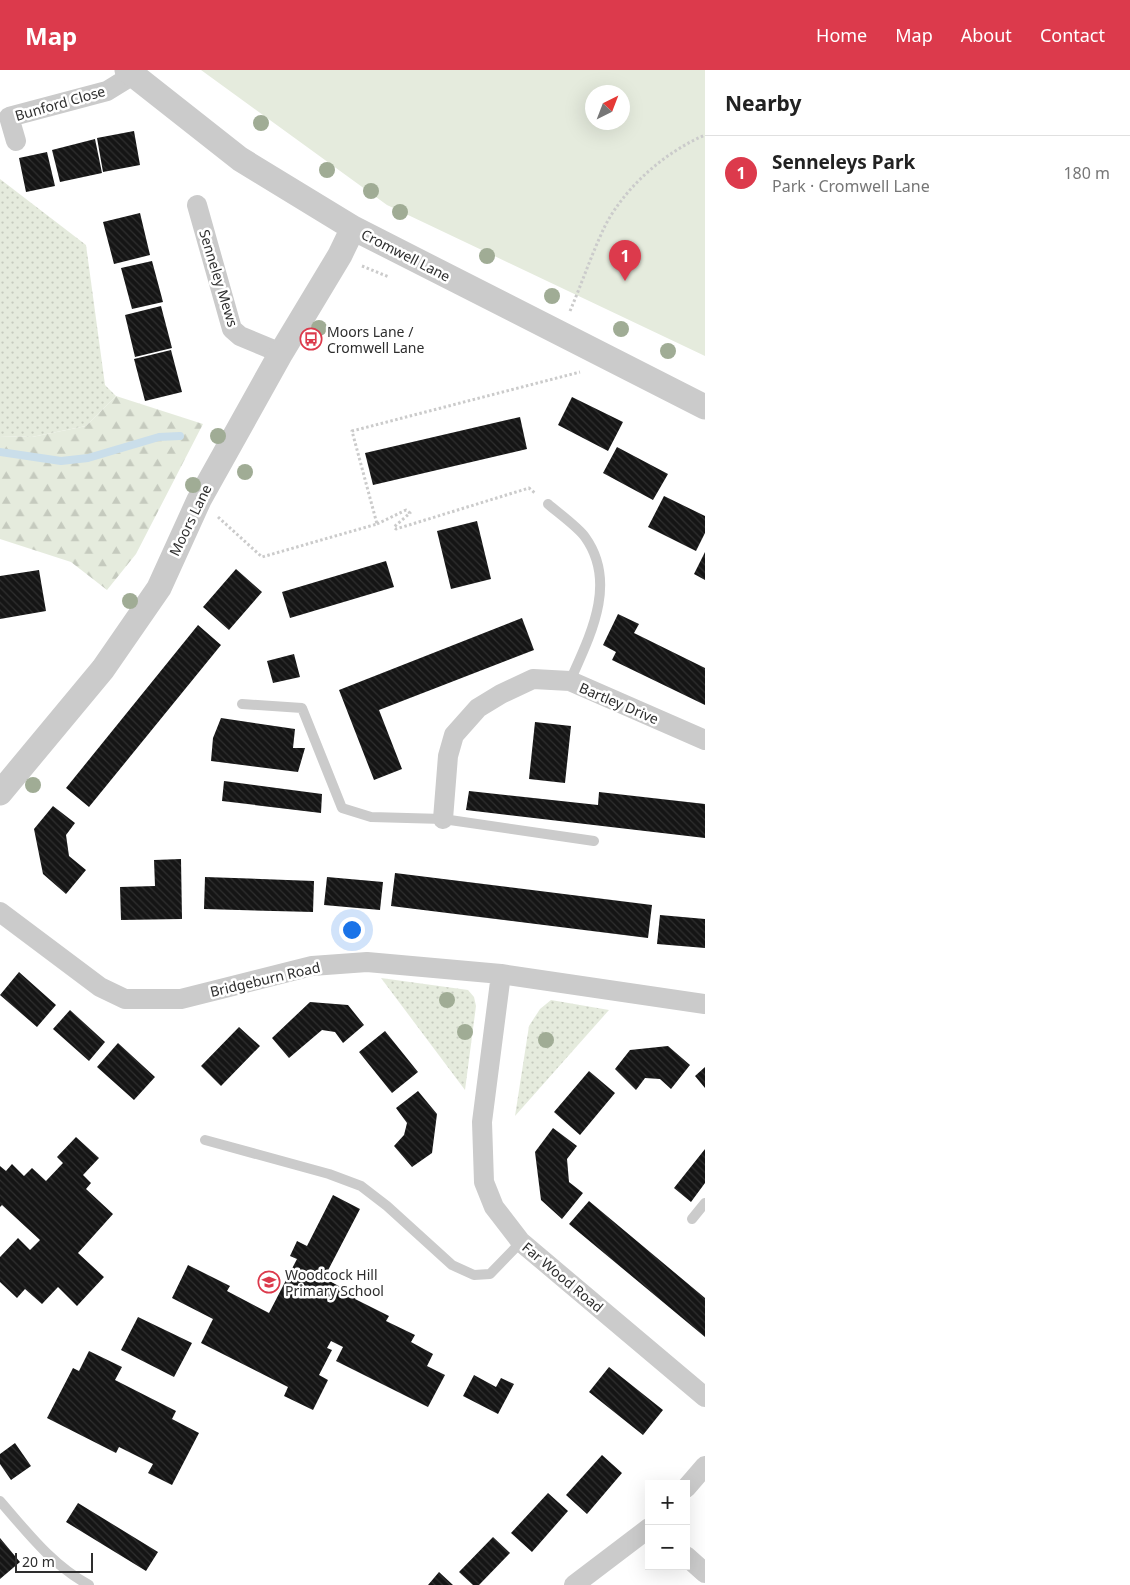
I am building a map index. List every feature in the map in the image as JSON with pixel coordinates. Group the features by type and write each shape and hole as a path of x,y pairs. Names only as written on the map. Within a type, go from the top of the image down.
{"street":[{"name":"Bunford Close","path":"16,141 9,117 107,91 130,73"},
{"name":"Cromwell Lane","path":"130,73 240,159 353,228 705,407"},
{"name":"Senneley Mews","path":"197,205 232,329 240,336 281,353"},
{"name":"Moors Lane","path":"0,794 103,669 158,588 199,500 281,353 340,256 353,228"},
{"name":"Bartley Drive","path":"443,819 448,756 454,735 478,708 532,679 570,681 705,740"},
{"name":"Bridgeburn Road","path":"0,912 100,987 125,999 181,999 312,966 368,962 501,974 705,1004"},
{"name":"Far Wood Road","path":"501,974 482,1122 484,1182 494,1207 521,1242 705,1396"},
{"path":"690,1483 705,1466"},
{"path":"574,1585 645,1531"},
{"path":"690,1560 705,1573"}],"lane":[{"path":"548,504 585,536 598,562 600,590 594,626 570,681"},
{"path":"242,704 302,708 342,808 371,817 443,819 594,841"},
{"path":"205,1140 330,1174 361,1186 452,1266 474,1275 490,1274 521,1242"},
{"path":"692,1219 705,1203"},
{"path":"0,1501 45,1553 72,1576 89,1585"}],"path":[{"path":"561,334 606,225 629,190 662,159 705,135"},
{"path":"377,524 352,432 585,371"},
{"path":"199,500 262,557 377,524 406,510 410,513 394,527 396,529 529,488 548,504"}],"green space":[{"path":"201,70 705,70 705,356 387,205"},
{"path":"0,179 86,245 105,385 116,396 86,426 32,437 0,436"},
{"path":"116,396 203,424 136,554 107,590 71,562 0,539 0,436 32,437 86,426"},
{"path":"381,978 468,990 474,997 476,1006 465,1090"},
{"path":"551,1000 609,1010 515,1116 529,1026 540,1009"}],"building":[{"path":"134,131 140,165 103,172 97,138"},
{"path":"95,139 102,173 60,182 52,150"},
{"path":"47,152 55,186 26,192 19,158"},
{"path":"140,213 150,255 114,264 103,222"},
{"path":"152,261 163,302 132,309 121,268"},
{"path":"161,306 172,348 135,357 125,315"},
{"path":"171,350 182,392 145,401 134,359"},
{"path":"572,397 623,422 608,451 558,425"},
{"path":"520,417 527,449 373,485 365,453"},
{"path":"617,447 668,474 653,500 603,473"},
{"path":"664,496 705,516 705,533 696,551 648,527"},
{"path":"477,521 491,579 451,589 437,531"},
{"path":"705,552 705,580 694,574"},
{"path":"386,561 394,587 290,618 282,592"},
{"path":"236,569 262,592 229,630 203,607"},
{"path":"39,570 46,611 0,619 0,576"},
{"path":"618,614 639,624 634,633 705,668 705,705 612,660 616,652 603,645"},
{"path":"522,618 534,650 379,710 402,769 374,780 339,690"},
{"path":"198,625 221,645 89,807 66,788"},
{"path":"294,654 300,677 273,683 267,661"},
{"path":"221,718 295,729 293,748 305,748 298,772 211,761 213,738"},
{"path":"535,722 571,726 565,783 529,779"},
{"path":"224,781 322,794 321,813 222,801"},
{"path":"469,791 598,805 599,792 705,804 705,838 466,810"},
{"path":"53,806 75,823 66,835 69,856 86,870 66,894 43,874 34,829"},
{"path":"181,859 182,919 121,920 120,887 155,886 154,860"},
{"path":"395,873 652,905 648,938 391,906"},
{"path":"205,877 314,881 313,912 204,909"},
{"path":"327,877 383,882 380,910 324,905"},
{"path":"660,915 705,919 705,948 657,944"},
{"path":"19,972 56,1005 37,1027 0,995"},
{"path":"310,1002 348,1005 364,1025 343,1043 335,1032 322,1030 289,1058 272,1038"},
{"path":"70,1010 105,1042 89,1061 53,1029"},
{"path":"239,1027 260,1046 221,1086 201,1066"},
{"path":"385,1031 418,1072 392,1093 359,1052"},
{"path":"118,1043 155,1077 134,1100 97,1067"},
{"path":"668,1046 690,1065 671,1089 660,1079 645,1078 636,1090 615,1069 630,1050"},
{"path":"705,1067 705,1088 695,1076"},
{"path":"589,1071 615,1093 580,1135 554,1112"},
{"path":"418,1091 437,1114 432,1153 412,1167 394,1146 404,1135 407,1123 396,1108"},
{"path":"553,1128 577,1146 567,1159 569,1182 583,1193 562,1219 541,1200 535,1152"},
{"path":"76,1137 99,1158 83,1175 91,1183 86,1189 113,1214 78,1253 104,1277 77,1306 58,1287 42,1304 25,1289 17,1298 0,1282 0,1257 18,1238 30,1250 40,1240 2,1205 0,1207 0,1166 6,1171 12,1164 24,1176 32,1168 46,1181 63,1163 57,1157"},
{"path":"705,1149 705,1183 691,1202 674,1188"},
{"path":"333,1195 360,1209 324,1278 357,1296 355,1299 389,1316 386,1321 415,1335 411,1342 433,1354 427,1366 445,1375 428,1407 336,1361 343,1347 331,1341 327,1348 332,1350 319,1375 328,1380 313,1410 284,1396 288,1387 201,1343 213,1319 172,1298 188,1265 230,1286 227,1291 269,1313 297,1259 290,1256 297,1241 307,1246"},
{"path":"589,1201 705,1298 705,1337 569,1224"},
{"path":"138,1317 192,1343 174,1377 121,1350"},
{"path":"89,1351 122,1367 115,1380 176,1411 172,1419 199,1433 172,1485 148,1473 153,1464 119,1447 116,1453 47,1418 73,1368 79,1371"},
{"path":"609,1367 663,1410 643,1435 589,1392"},
{"path":"474,1375 496,1387 501,1378 514,1384 498,1414 463,1396"},
{"path":"15,1443 31,1466 11,1480 0,1464 0,1454"},
{"path":"602,1455 622,1473 587,1514 566,1495"},
{"path":"548,1493 568,1511 532,1552 511,1533"},
{"path":"78,1503 158,1552 146,1571 66,1522"},
{"path":"493,1537 510,1553 479,1585 473,1585 459,1572"},
{"path":"0,1538 20,1562 0,1579"},
{"path":"439,1572 453,1585 428,1585"}],"waterway":[{"path":"0,452 61,461 88,458 159,437 180,436"}],"place":[{"name":"Senneleys Park","path":"625,281"},
{"name":"Moors Lane / Cromwell Lane","path":"311,339"},
{"name":"Woodcock Hill Primary School","path":"269,1282"}]}
